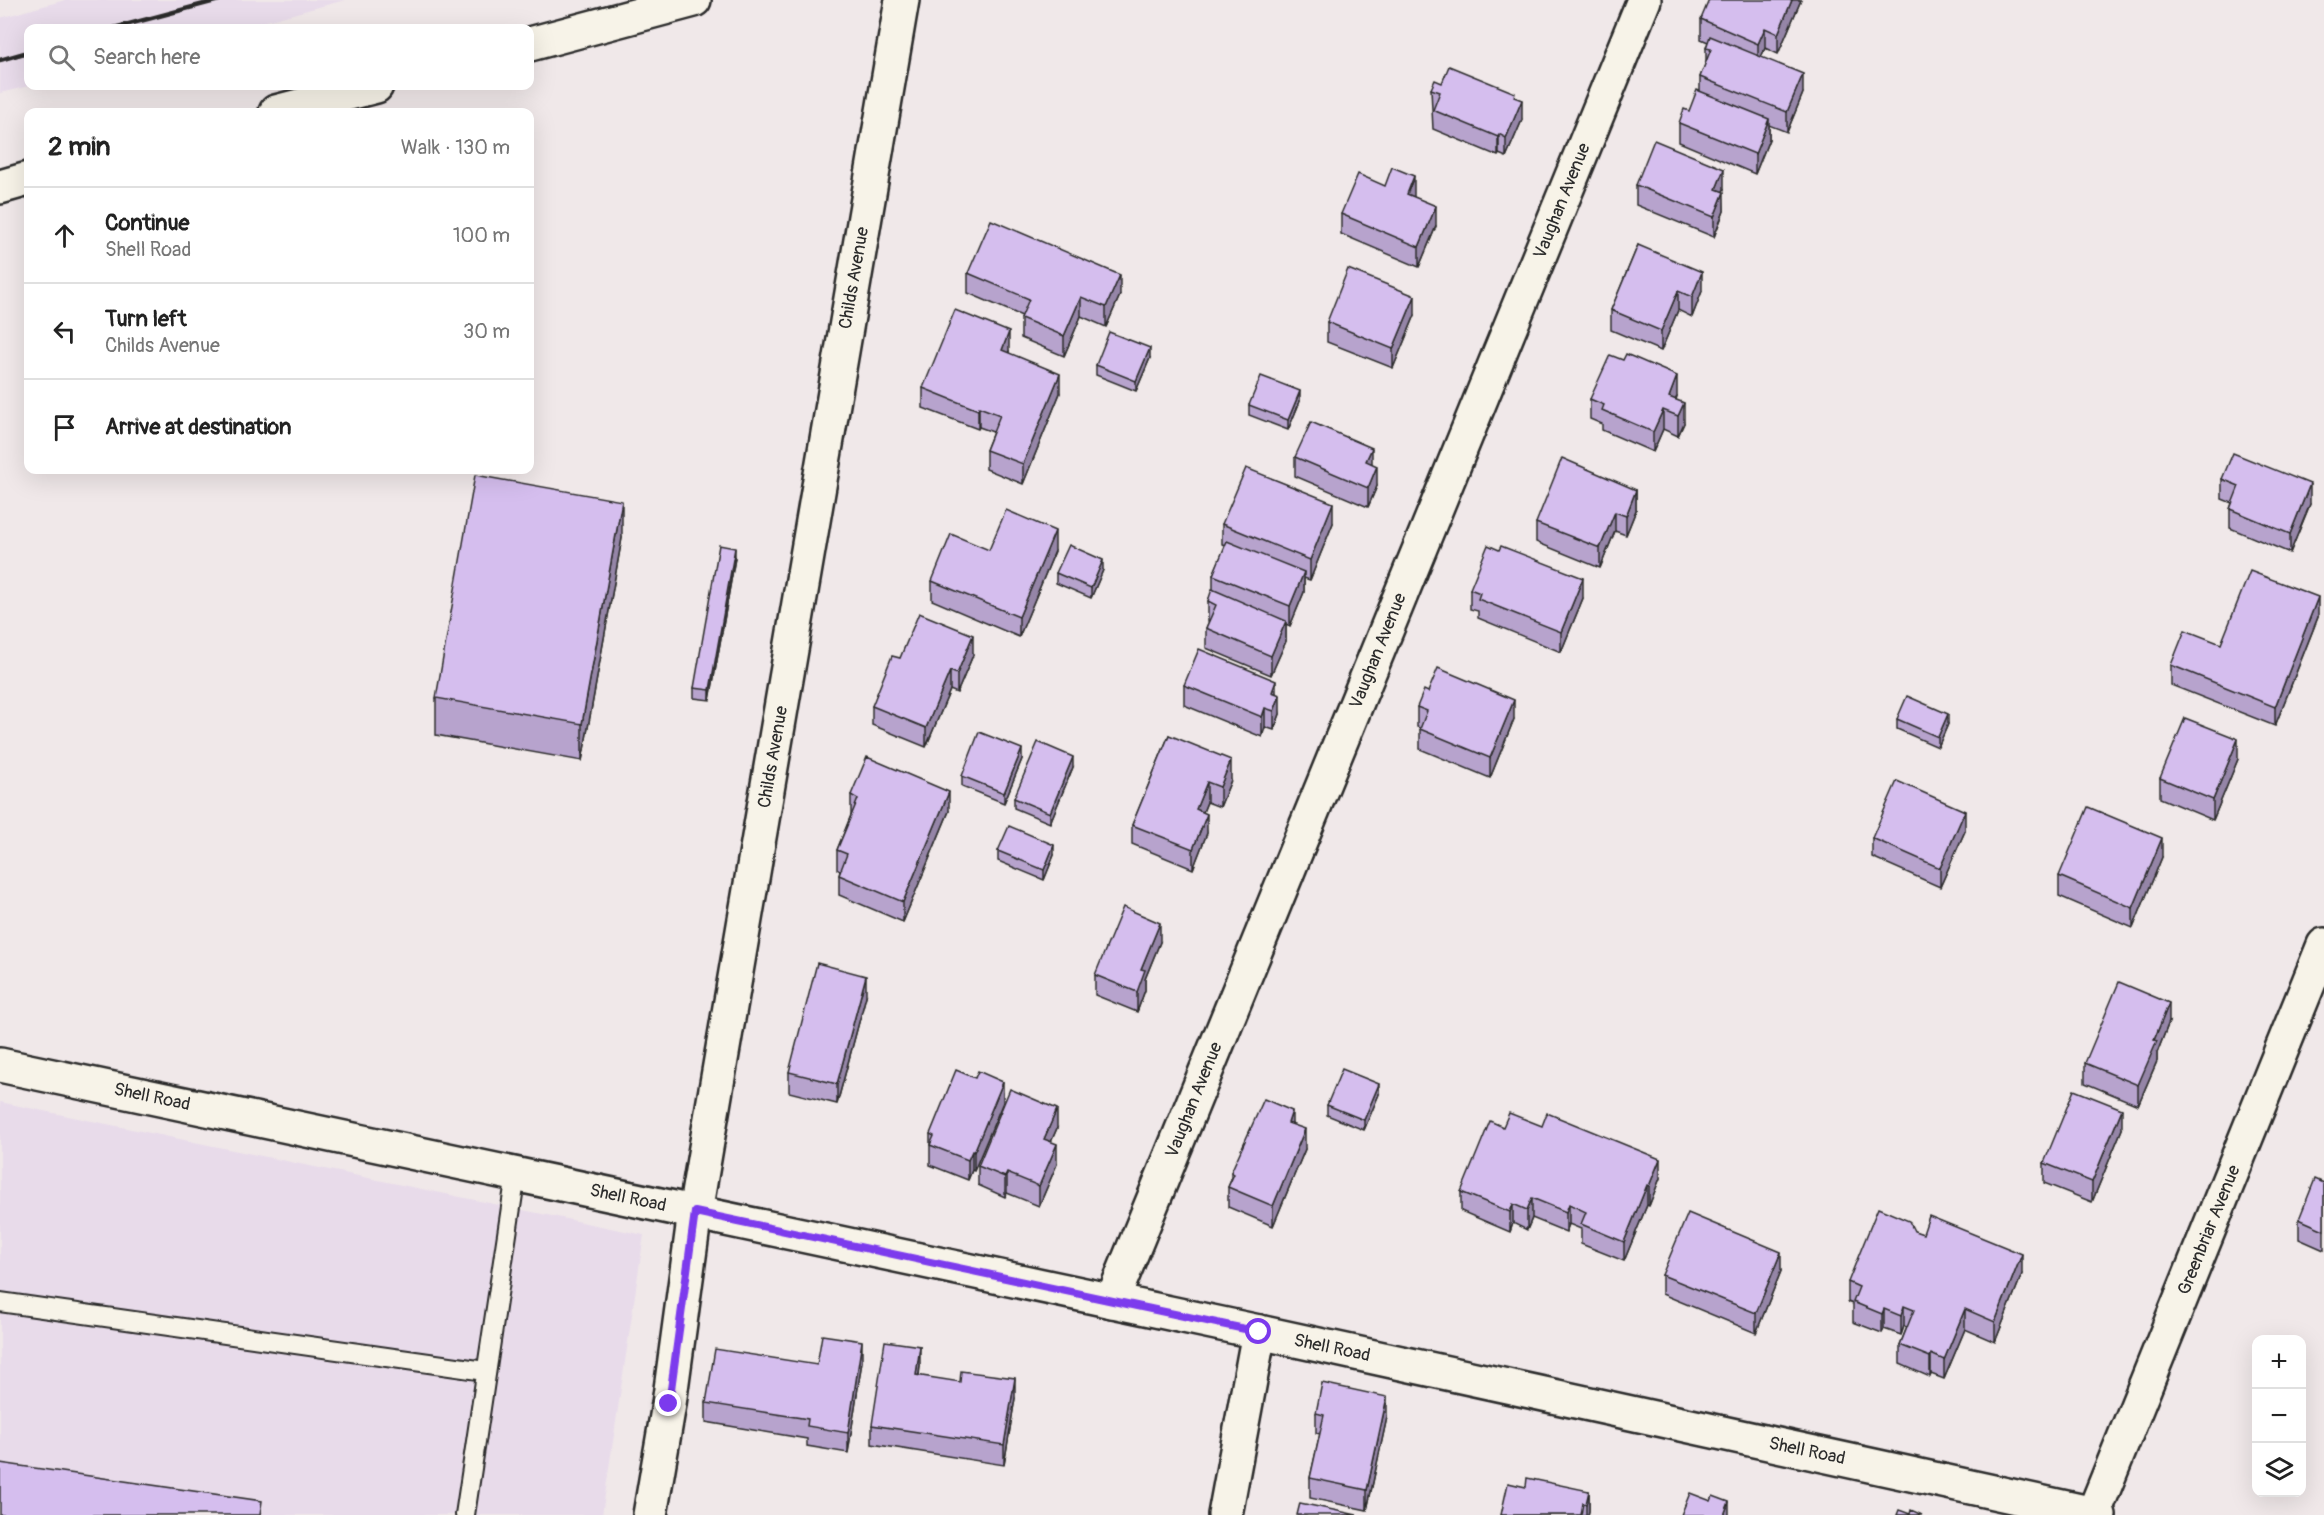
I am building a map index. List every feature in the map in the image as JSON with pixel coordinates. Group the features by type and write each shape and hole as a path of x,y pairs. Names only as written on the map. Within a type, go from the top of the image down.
{"street":[{"path":"534,43 694,0"},
{"name":"Childs Avenue","path":"650,1515 669,1404 695,1212 902,0"},
{"name":"Vaughan Avenue","path":"1112,1301 1644,0"},
{"path":"291,108 361,90"},
{"path":"0,187 24,180"},
{"name":"Greenbriar Avenue","path":"2096,1515 2324,945"},
{"name":"Shell Road","path":"0,1065 1259,1332 2096,1515"},
{"path":"1225,1515 1259,1332"}],"lane":[{"path":"465,1515 516,1174"},
{"path":"0,1302 485,1371"}],"shaded area":[{"path":"65,0 345,0 255,24 24,24 24,87 0,93 0,18"},
{"path":"0,1102 644,1235 602,1515 0,1515"}],"building":[{"path":"1709,0 1792,0 1778,34 1765,28 1758,44 1701,19"},
{"path":"1710,36 1803,74 1787,112 1700,77 1711,49 1706,48"},
{"path":"1449,66 1515,93 1514,97 1522,100 1506,138 1499,134 1498,137 1433,110 1440,92 1431,89 1435,80 1442,83"},
{"path":"1697,90 1769,119 1755,154 1679,123 1684,109 1689,111"},
{"path":"1654,140 1724,169 1716,189 1724,192 1714,217 1636,185"},
{"path":"1392,167 1414,176 1407,194 1436,206 1419,247 1341,214 1358,174 1385,186"},
{"path":"991,220 1120,275 1106,307 1081,297 1064,336 1021,318 1029,299 968,273"},
{"path":"1638,245 1702,272 1692,297 1678,291 1661,331 1611,310"},
{"path":"1348,269 1415,296 1393,349 1327,322"},
{"path":"955,310 1009,332 1002,350 1060,374 1023,464 986,450 1000,415 979,407 978,410 923,388"},
{"path":"1109,332 1150,348 1136,381 1096,365"},
{"path":"1626,354 1677,376 1669,397 1684,403 1678,416 1663,410 1653,432 1602,410 1604,405 1590,399 1610,355 1623,360"},
{"path":"1261,376 1300,391 1288,420 1249,405"},
{"path":"1311,422 1372,448 1366,461 1377,466 1368,488 1295,457"},
{"path":"2233,453 2310,484 2290,534 2230,509 2239,486 2222,479"},
{"path":"1562,458 1636,490 1626,516 1615,512 1600,548 1536,523"},
{"path":"1246,468 1333,503 1310,560 1222,524"},
{"path":"475,475 622,501 582,724 436,698"},
{"path":"1006,510 1055,531 1019,617 932,581 951,534 989,550"},
{"path":"1227,541 1304,572 1290,606 1213,575"},
{"path":"719,545 735,548 710,690 694,688"},
{"path":"1069,545 1103,560 1091,588 1056,573"},
{"path":"1488,545 1499,550 1501,546 1583,578 1561,632 1478,599 1480,593 1470,589"},
{"path":"2250,571 2318,597 2275,707 2171,665 2185,630 2221,644"},
{"path":"1212,589 1286,621 1271,656 1206,628 1216,605 1208,601"},
{"path":"919,613 973,635 957,674 950,671 926,728 872,706 892,656 900,658"},
{"path":"1199,649 1276,681 1272,692 1280,695 1274,711 1265,708 1262,717 1184,685"},
{"path":"1438,668 1514,700 1490,758 1420,729 1427,711 1417,707 1424,690 1428,692"},
{"path":"1907,696 1948,714 1938,737 1897,719"},
{"path":"2185,718 2238,739 2213,800 2160,778"},
{"path":"979,732 1022,749 1004,793 962,776"},
{"path":"1169,735 1231,760 1220,787 1207,782 1196,809 1207,814 1193,849 1132,825"},
{"path":"1038,742 1073,757 1050,813 1014,798"},
{"path":"867,757 949,792 903,902 839,875 847,854 837,850 858,799 851,795"},
{"path":"1897,781 1965,811 1940,868 1872,838"},
{"path":"2088,807 2162,838 2133,908 2059,876"},
{"path":"1009,826 1054,845 1044,870 998,851"},
{"path":"1123,907 1160,923 1141,969 1145,970 1137,992 1095,975"},
{"path":"817,963 866,976 837,1084 789,1072"},
{"path":"2119,982 2169,1003 2154,1040 2157,1041 2138,1085 2085,1063"},
{"path":"1342,1069 1379,1084 1364,1120 1327,1105"},
{"path":"956,1070 975,1078 978,1071 1003,1082 974,1152 972,1151 968,1160 930,1145 934,1136 930,1134"},
{"path":"1010,1089 1057,1109 1044,1139 1057,1144 1039,1186 1007,1173 1005,1177 978,1166"},
{"path":"2074,1090 2122,1109 2092,1182 2044,1163"},
{"path":"1264,1099 1292,1111 1288,1123 1305,1129 1273,1206 1228,1187 1234,1174 1231,1172"},
{"path":"1509,1113 1542,1126 1547,1113 1660,1159 1624,1242 1581,1224 1586,1212 1569,1204 1566,1212 1532,1198 1527,1210 1513,1204 1510,1212 1461,1192 1490,1121 1503,1127"},
{"path":"2315,1179 2324,1183 2324,1230 2299,1219"},
{"path":"1878,1208 1909,1221 1914,1231 1923,1234 1929,1216 2022,1254 1995,1322 1965,1309 1944,1360 1900,1345 1914,1310 1904,1306 1901,1316 1884,1309 1882,1314 1853,1302 1859,1287 1848,1282"},
{"path":"1688,1213 1781,1252 1756,1313 1662,1275"},
{"path":"822,1335 862,1341 848,1433 807,1426 808,1419 706,1403 715,1349 817,1365"},
{"path":"885,1341 920,1346 916,1375 960,1382 961,1371 1015,1378 1004,1445 872,1425"},
{"path":"1322,1383 1387,1397 1367,1490 1310,1478 1324,1415 1316,1413"},
{"path":"0,1463 262,1501 260,1515 0,1515"},
{"path":"1527,1478 1589,1491 1586,1504 1583,1503 1581,1515 1501,1515 1508,1483 1526,1487"},
{"path":"1690,1493 1711,1501 1713,1496 1729,1502 1724,1515 1681,1515"},
{"path":"1300,1503 1357,1515 1297,1515"},
{"path":"1899,1510 1910,1514 1911,1510 1922,1515 1897,1515"}],"railway":[{"path":"129,24 219,0"},
{"path":"0,60 24,53"}],"route":[{"path":"669,1404 695,1212 1259,1332"}]}
